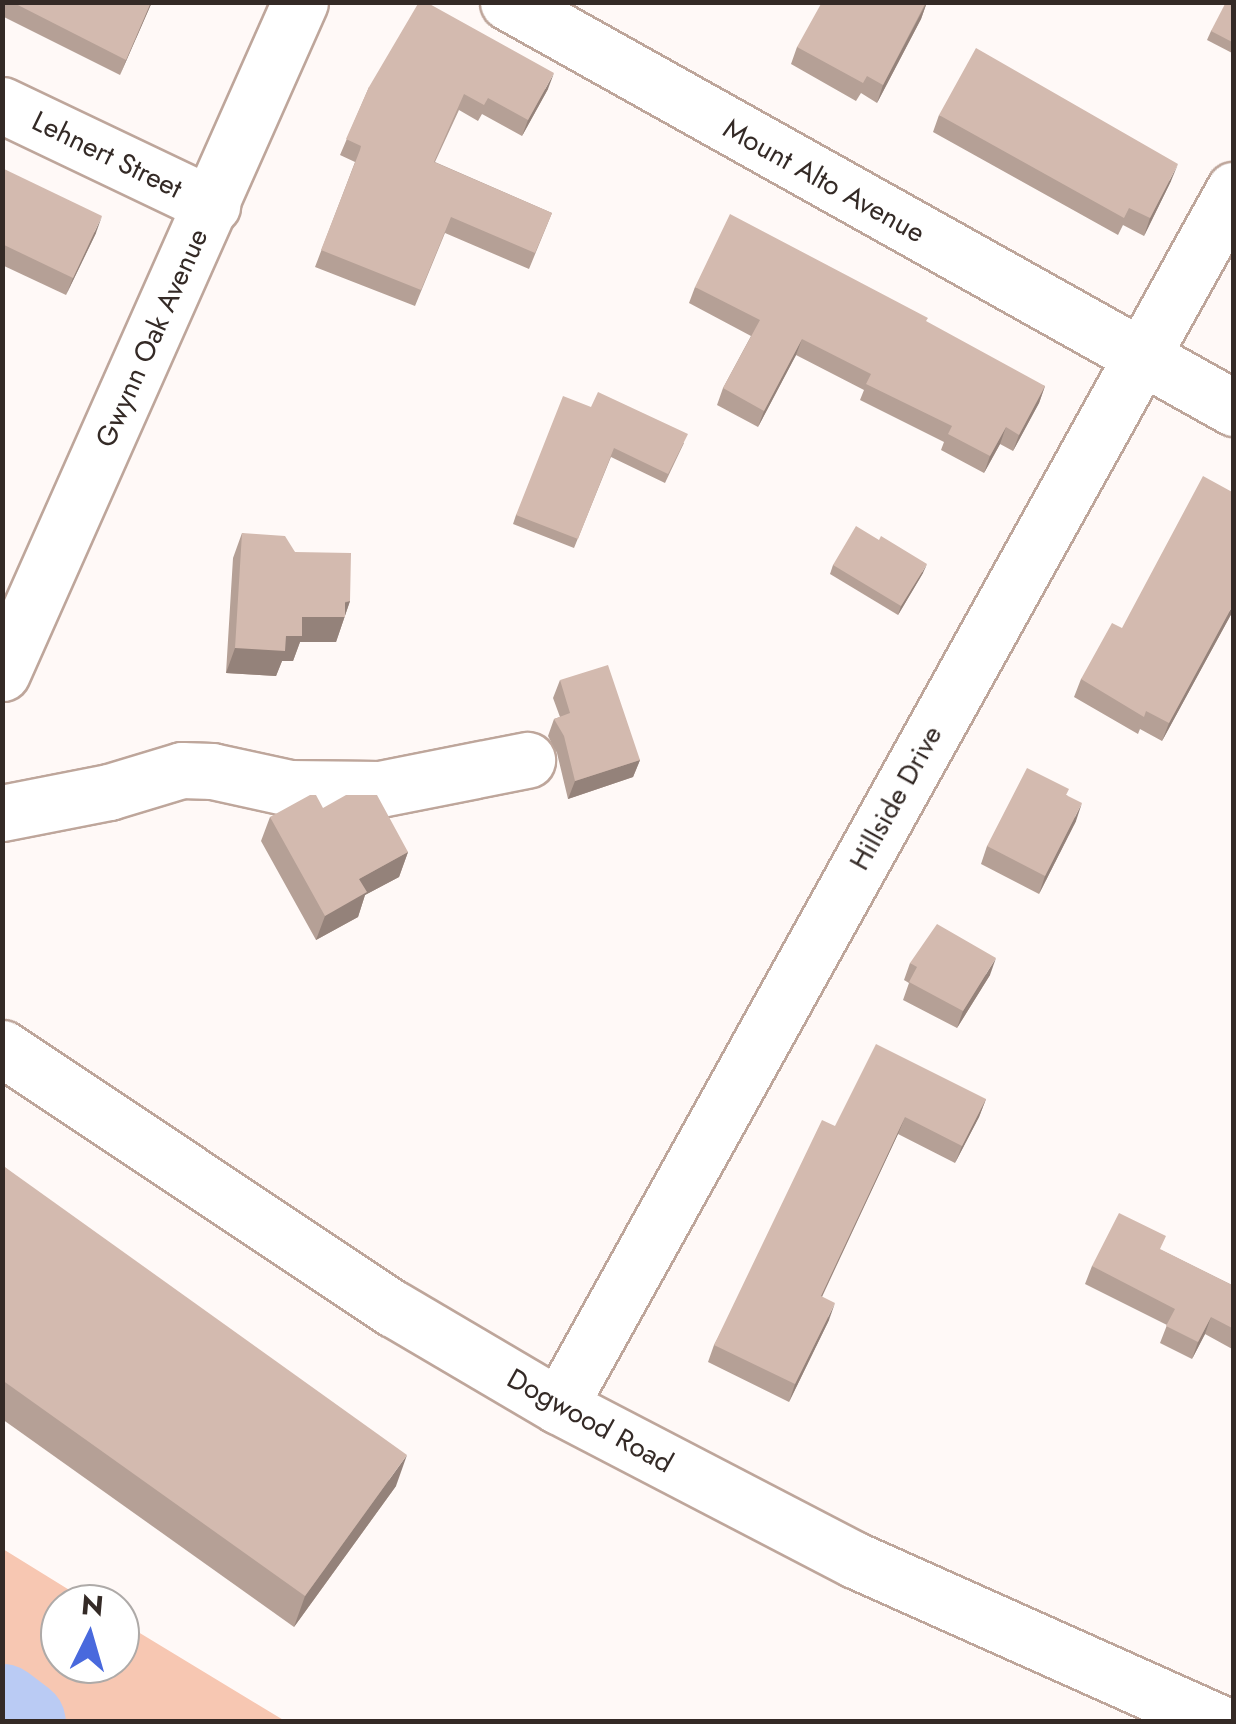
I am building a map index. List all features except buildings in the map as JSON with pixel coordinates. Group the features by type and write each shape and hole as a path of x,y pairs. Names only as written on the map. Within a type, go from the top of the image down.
{"street":[{"name":"Gwynn Oak Avenue","path":"2,672 300,2"},
{"name":"Mount Alto Avenue","path":"508,2 1140,359 1234,408"},
{"name":"Lehnert Street","path":"2,105 212,205"},
{"name":"Hillside Drive","path":"560,1406 1234,190"},
{"path":"2,813 110,792 182,770 212,771 289,788 380,788 527,760"},
{"name":"Dogwood Road","path":"2,1048 379,1299 560,1406 855,1560 1218,1722"}],"shaded area":[{"path":"3,1549 60,1584 40,1584 40,1684 140,1684 140,1633 285,1721 3,1721"}],"waterway":[{"path":"2,1706 23,1722"}]}
